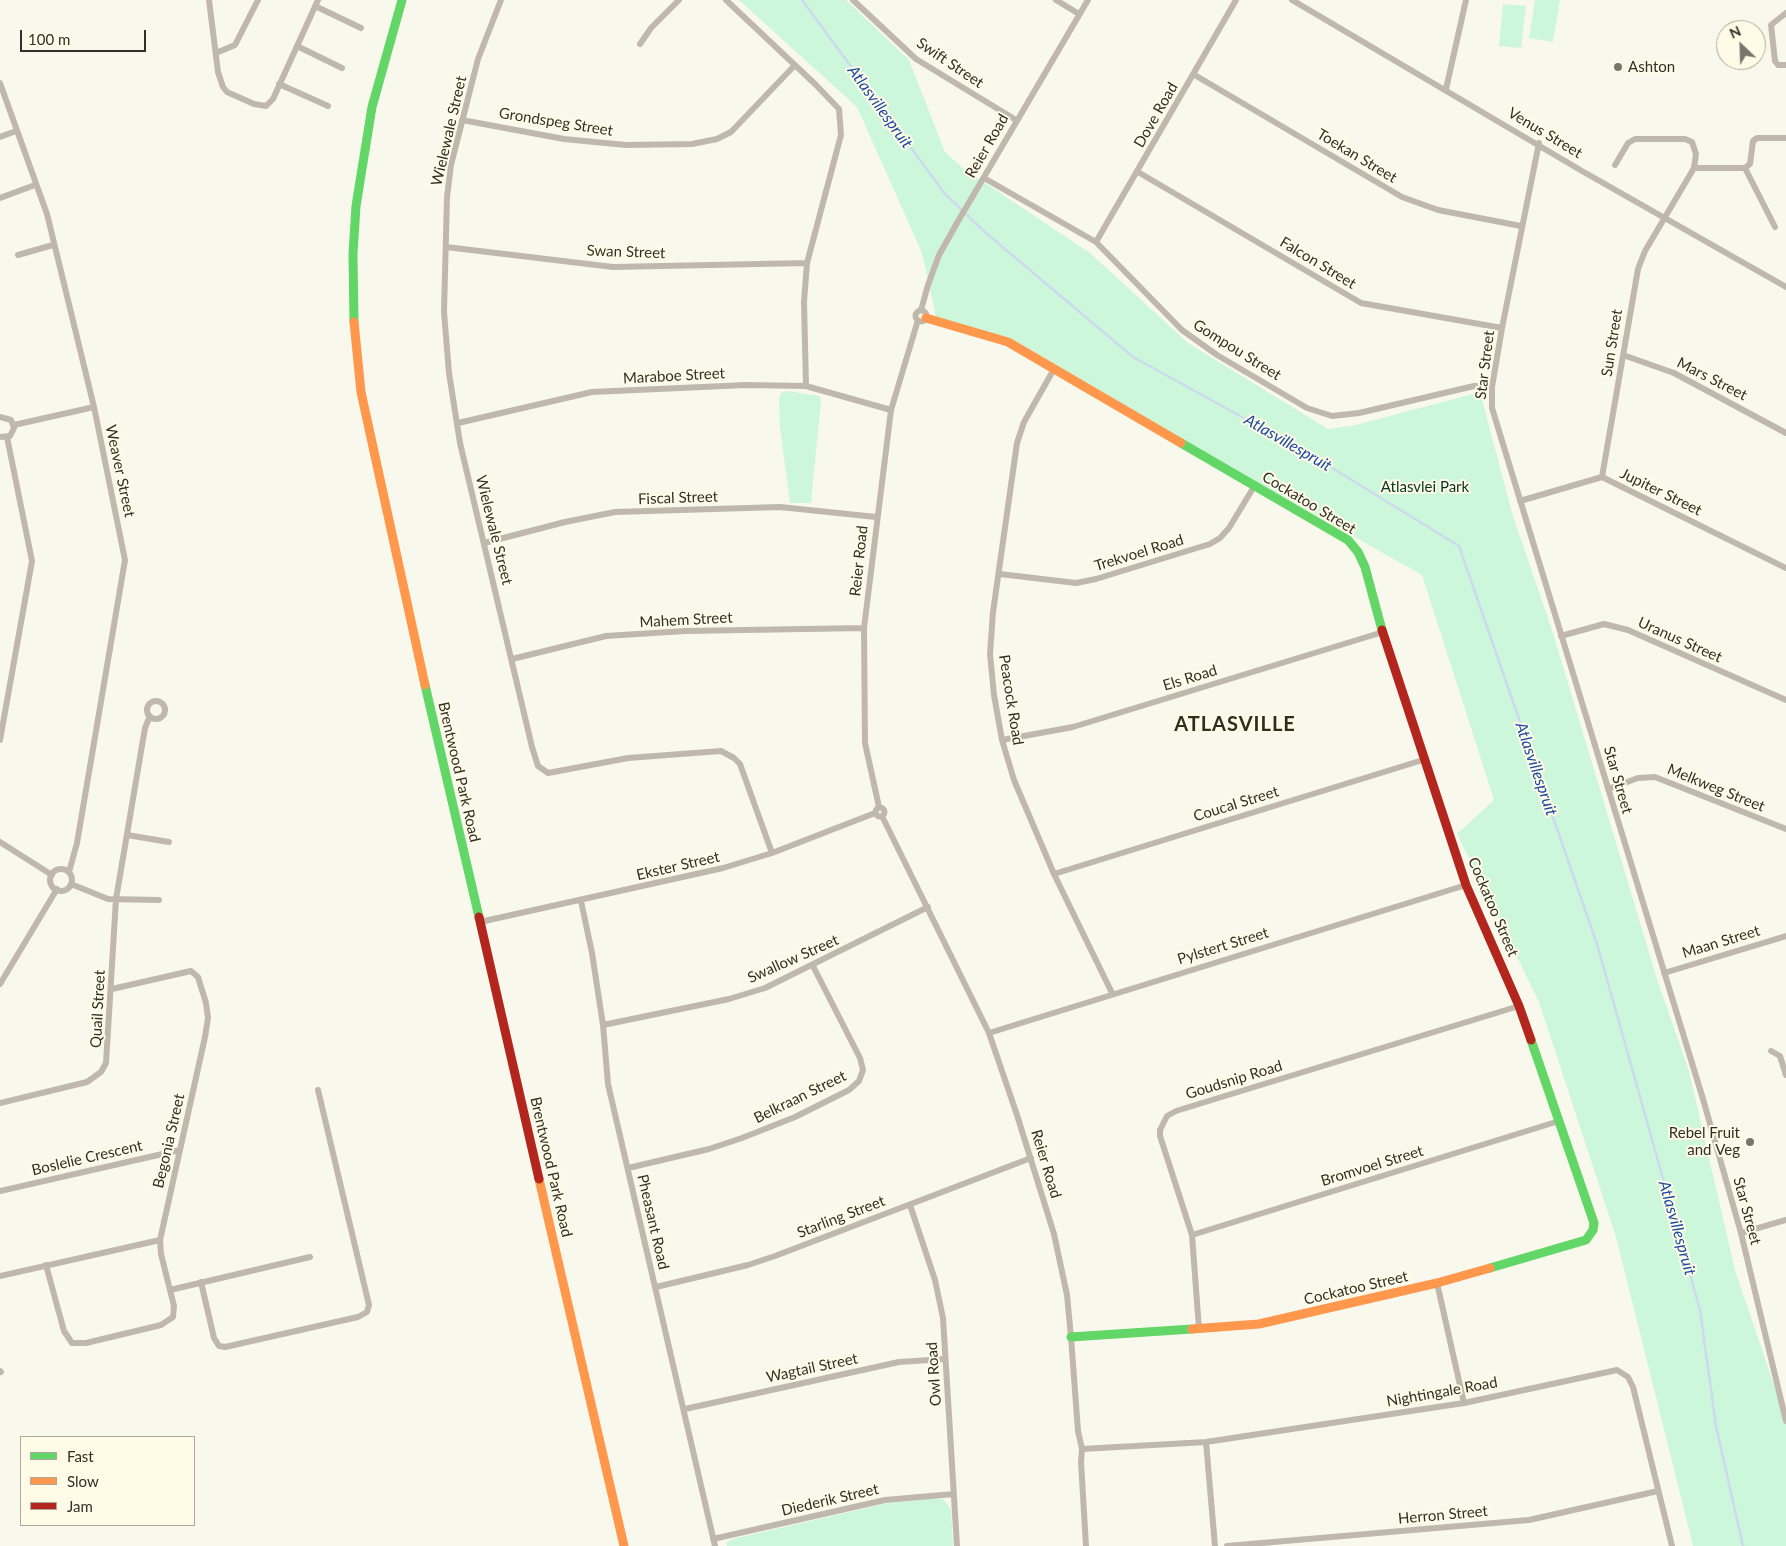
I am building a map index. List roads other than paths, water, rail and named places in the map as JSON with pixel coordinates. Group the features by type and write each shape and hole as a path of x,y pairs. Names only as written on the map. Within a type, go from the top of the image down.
{"street":[{"path":"209,0 218,72 226,92 254,104 266,106 273,99 316,3 361,28"},
{"path":"216,53 235,45 258,0"},
{"name":"Brentwood Park Road","path":"402,0 372,107 358,188 353,254 354,330 361,392 371,448 624,1546"},
{"name":"Wielewale Street","path":"501,0 478,59 462,120 448,189 444,312 449,372 460,443 532,748 538,766 548,773 628,758 672,753 721,751 734,758 740,764 772,853"},
{"path":"640,44 651,28 679,0"},
{"path":"726,0 839,109 841,135 807,263 804,302 806,386"},
{"name":"Swift Street","path":"853,0 916,59 1016,120"},
{"path":"1056,0 1079,14"},
{"name":"Reier Road","path":"1086,1546 1081,1462 1082,1449 1078,1431 1067,1295 1058,1252 1031,1158 989,1033 928,907 879,812 865,743 864,628 876,517 891,410 922,316 928,284 939,255 966,206 1088,0"},
{"name":"Dove Road","path":"1096,242 1236,0"},
{"name":"Venus Street","path":"1292,0 1665,218 1786,286"},
{"path":"1446,89 1466,0"},
{"path":"1786,13 1771,26 1775,62 1778,65 1786,65"},
{"path":"297,46 342,68"},
{"name":"Grondspeg Street","path":"462,120 564,139 626,145 692,144 717,140 731,132 795,65"},
{"name":"Toekan Street","path":"1194,74 1402,197 1438,210 1521,226"},
{"name":"Weaver Street","path":"0,83 35,185 47,214 94,407 125,555 125,567 77,843 69,872"},
{"path":"279,84 328,106"},
{"path":"0,137 16,131"},
{"path":"1615,165 1628,143 1635,139 1676,139 1692,142 1696,154 1694,168 1740,170 1750,164 1753,141 1757,138 1786,138"},
{"name":"Star Street","path":"1538,143 1502,328 1492,387 1492,408 1741,1233 1786,1421"},
{"name":"Sun Street","path":"1602,478 1638,269 1645,251 1694,168"},
{"path":"1745,168 1775,227"},
{"name":"Falcon Street","path":"1138,172 1361,303 1502,328"},
{"name":"Gompou Street","path":"984,178 1096,242 1182,330 1217,355 1307,408 1332,416 1359,413 1474,386 1492,387"},
{"path":"0,198 35,185"},
{"path":"18,255 53,244"},
{"name":"Swan Street","path":"446,247 614,267 807,263"},
{"name":"Cockatoo Street","path":"922,316 1008,342 1348,540 1358,552 1365,567 1383,632 1466,885 1519,1006 1593,1218 1593,1230 1590,1236 1583,1242 1437,1283 1259,1324 1071,1337"},
{"name":"Mars Street","path":"1623,355 1674,373 1786,432"},
{"name":"Peacock Road","path":"1054,370 1024,422 1017,443 1000,574 993,612 990,654 994,696 1002,740 1014,780 1054,874 1112,993"},
{"name":"Maraboe Street","path":"458,423 592,392 746,385 806,386 891,410"},
{"path":"14,425 94,407"},
{"path":"0,418 8,418 14,425"},
{"path":"0,740 32,561 4,437 12,434 14,425"},
{"name":"Jupiter Street","path":"1520,501 1602,478 1786,568"},
{"name":"Trekvoel Road","path":"1000,574 1076,583 1096,579 1210,544 1220,538 1229,528 1254,486"},
{"name":"Fiscal Street","path":"484,543 565,522 615,512 780,507 876,517"},
{"name":"Uranus Street","path":"1561,636 1604,624 1628,630 1786,700"},
{"name":"Mahem Street","path":"512,659 606,636 694,631 864,628"},
{"name":"Els Road","path":"1002,740 1073,727 1383,632"},
{"name":"Quail Street","path":"0,1102 87,1082 101,1072 108,1058 116,899 146,725 150,716"},
{"name":"Coucal Street","path":"1054,874 1426,759"},
{"name":"Melkweg Street","path":"1608,789 1638,778 1656,777 1786,829"},
{"name":"Ekster Street","path":"480,922 723,868 772,853 879,812"},
{"path":"127,835 169,842"},
{"path":"0,842 52,875"},
{"path":"60,869 69,872 72,878 71,884 63,890 57,889 51,881 52,875 60,869"},
{"path":"71,884 97,896 116,899 159,900"},
{"name":"Pylstert Street","path":"989,1033 1112,993 1466,885"},
{"path":"0,984 57,889"},
{"name":"Pheasant Road","path":"581,901 592,953 603,1025 608,1084 685,1409 714,1542"},
{"name":"Swallow Street","path":"603,1025 729,999 765,988 814,966 928,907"},
{"name":"Maan Street","path":"1664,973 1786,936"},
{"name":"Belkraan Street","path":"628,1168 709,1149 742,1138 795,1117 849,1090 859,1082 863,1070 860,1058 814,966"},
{"name":"Begonia Street","path":"112,989 188,971 194,972 198,977 204,992 208,1018 160,1240"},
{"name":"Goudsnip Road","path":"1199,1329 1192,1236 1162,1142 1160,1130 1167,1116 1202,1103 1519,1006"},
{"path":"1772,1051 1780,1056 1786,1075"},
{"path":"201,1282 214,1338 219,1346 225,1347 358,1317 367,1312 369,1305 318,1090"},
{"name":"Bromvoel Street","path":"1192,1236 1559,1121"},
{"name":"Boslelie Crescent","path":"0,1191 180,1150"},
{"name":"Starling Street","path":"656,1287 748,1265 1031,1158"},
{"name":"Owl Road","path":"910,1205 935,1280 943,1318 957,1546"},
{"path":"1741,1233 1786,1220"},
{"path":"0,1276 46,1265 160,1240 161,1254 174,1313 170,1321 76,1344 66,1336 46,1265"},
{"path":"170,1290 310,1257"},
{"path":"1437,1283 1464,1402"},
{"name":"Wagtail Street","path":"685,1409 899,1362 945,1359"},
{"name":"Nightingale Road","path":"1082,1449 1206,1442 1464,1402 1608,1371 1620,1371 1628,1377 1634,1387 1672,1546"},
{"path":"1206,1442 1214,1546"},
{"name":"Herron Street","path":"1227,1546 1529,1520 1658,1491"},
{"name":"Diederik Street","path":"714,1542 885,1500 954,1494"}],"waterway":[{"name":"Atlasvillespruit","path":"802,0 945,194 986,233 1133,357 1311,455 1459,546 1597,944 1700,1310 1716,1426 1743,1546"}],"place":[{"name":"Ashton","path":"1618,67"},
{"name":"Rebel Fruit and Veg","path":"1750,1142"}],"district":[{"name":"ATLASVILLE","path":"1235,725"}],"park label":[{"name":"Atlasvlei Park","path":"1425,487"}]}
